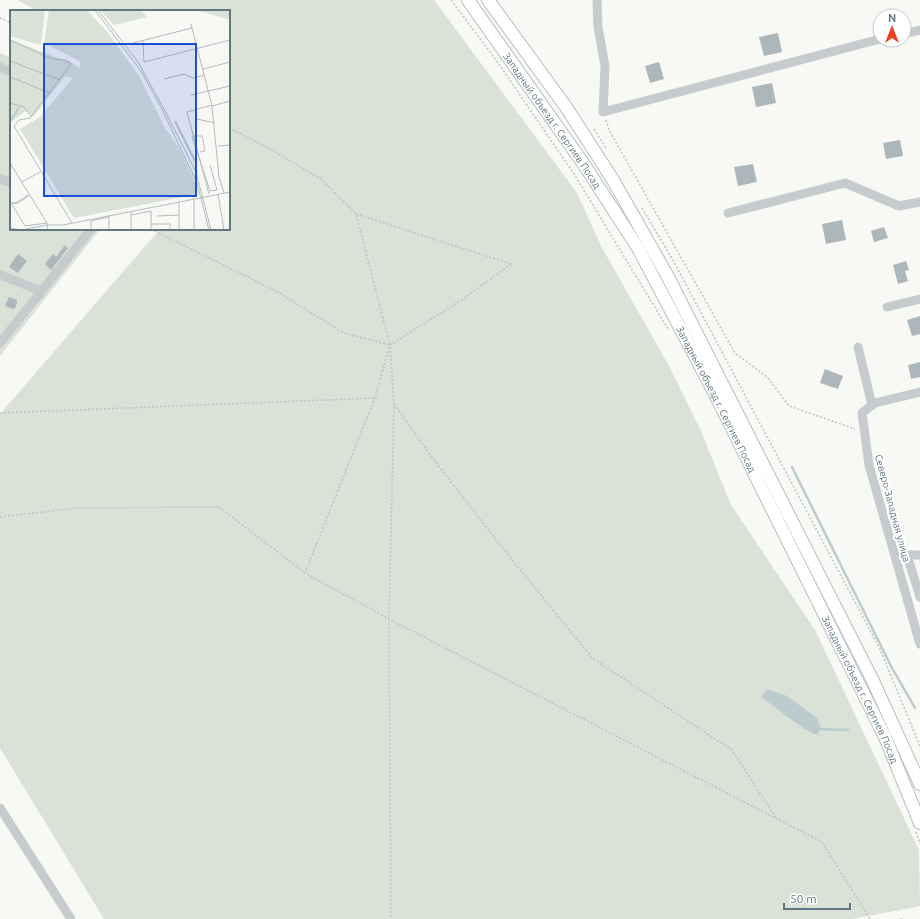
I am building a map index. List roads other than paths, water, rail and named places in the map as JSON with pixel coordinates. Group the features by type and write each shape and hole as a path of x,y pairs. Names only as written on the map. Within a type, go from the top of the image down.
{"main road":[{"name":"Западный объезд г. Сергиев Посад","path":"468,0 585,166 638,248 715,394 878,723 917,826"},
{"name":"Западный объезд г. Сергиев Посад","path":"488,0 566,107 613,180 667,275 873,681 920,784"}],"street":[{"path":"597,0 598,27 605,66 603,112 872,41"},
{"path":"0,66 10,71"},
{"path":"0,179 10,183"},
{"path":"728,213 845,183 899,206 920,202"},
{"path":"0,343 90,230"},
{"path":"0,275 36,289 40,294"},
{"path":"887,307 920,299"},
{"path":"858,347 872,405 920,392"},
{"name":"Северо-Западная улица","path":"872,405 862,413 869,465 920,644"},
{"path":"894,553 920,555"},
{"path":"907,555 920,598"},
{"path":"0,808 71,919"}],"waterway":[{"path":"792,467 892,668 915,708"},
{"path":"821,729 848,730"}]}
